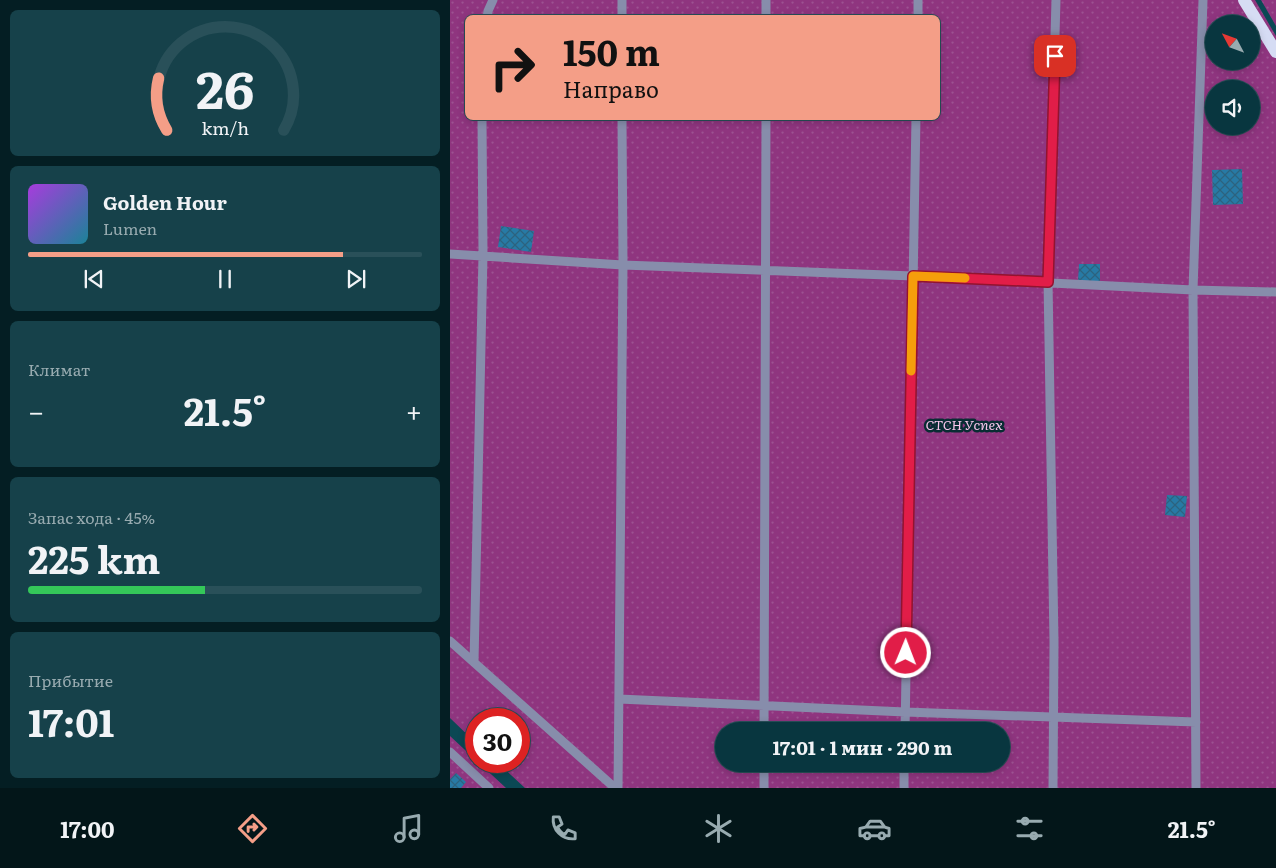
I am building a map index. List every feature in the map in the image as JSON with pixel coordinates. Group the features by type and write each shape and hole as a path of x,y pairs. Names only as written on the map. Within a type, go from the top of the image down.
{"main road":[{"path":"1244,0 1276,52"}],"street":[{"path":"487,15 493,0"},
{"path":"622,0 622,15"},
{"path":"766,0 766,15"},
{"path":"918,0 918,15"},
{"path":"1053,788 1048,282 1056,0"},
{"path":"1196,788 1194,290 1203,0"},
{"path":"474,662 483,255 482,120"},
{"path":"617,788 623,265 622,120"},
{"path":"764,722 766,120"},
{"path":"904,722 916,120"},
{"path":"450,254 623,265 1276,292"},
{"path":"450,641 617,788"},
{"path":"619,699 905,712 1196,722"},
{"path":"450,752 489,788"},
{"path":"764,772 764,788"},
{"path":"904,772 904,788"}],"green space":[{"name":"СТСН Успех","path":"450,0 1255,0 1276,36 1276,788 525,788 509,773 530,773 530,708 465,708 465,732 450,718"},
{"path":"1261,0 1276,0 1276,26"},
{"path":"450,736 465,750 465,773 490,773 506,788 450,788"}],"building":[{"path":"1242,169 1243,204 1213,205 1212,170"},
{"path":"501,226 534,231 531,252 498,247"},
{"path":"1079,264 1100,264 1100,282 1078,281"},
{"path":"1167,495 1187,496 1185,517 1165,515"},
{"path":"456,773 466,782 461,788 450,788 450,779"}],"slow traffic":[{"path":"911,371 913,276 965,278"}],"route":[{"path":"906,653 913,276 1048,282 1055,56"}]}
